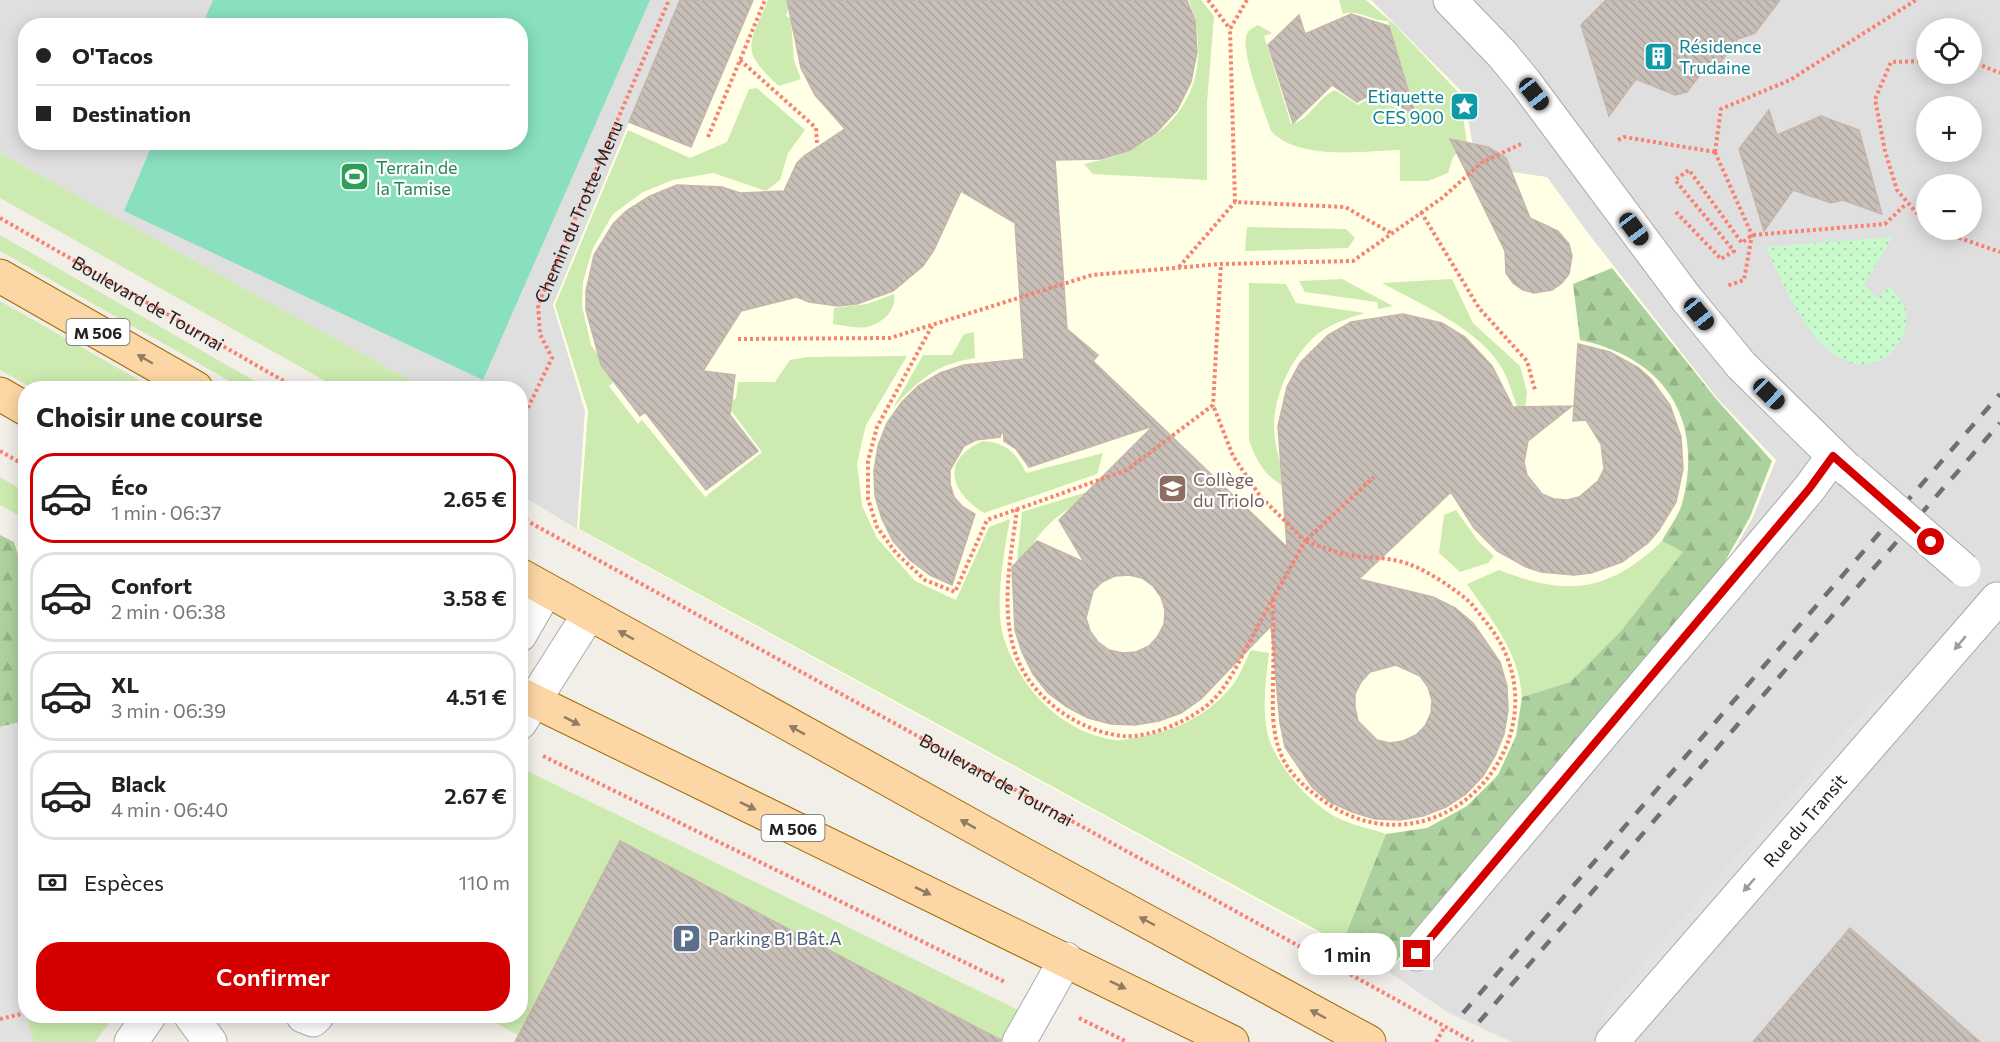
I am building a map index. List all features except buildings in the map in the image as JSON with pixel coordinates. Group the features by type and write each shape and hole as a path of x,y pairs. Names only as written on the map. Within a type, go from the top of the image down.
{"main road":[{"name":"M 506","path":"0,276 184,381"},
{"path":"0,394 18,404"},
{"path":"533,583 1370,1042"},
{"name":"M 506","path":"528,707 1066,959 1232,1042"}],"street":[{"path":"1450,0 1502,54 1686,298 1741,365 1841,464 1999,600"},
{"path":"1417,954 1809,489 1841,464"},
{"path":"528,603 533,583"},
{"name":"Rue du Transit","path":"1612,1042 1999,600"},
{"path":"528,702 589,614"},
{"path":"1019,1042 1066,959"},
{"path":"131,1042 144,1023"}],"path":[{"name":"Chemin du Trotte-Menu","path":"528,408 552,358 540,334 538,305 669,0"},
{"path":"708,137 765,0"},
{"path":"1208,0 1230,29"},
{"path":"1179,267 1235,202 1230,29 1247,0"},
{"path":"1744,280 1752,235 1714,152 1721,109 1790,80 1916,0"},
{"path":"740,60 816,128 817,143"},
{"path":"1916,61 1890,62 1875,99 1885,151 1896,190 1916,214"},
{"path":"1982,66 2000,73"},
{"path":"1624,137 1714,152"},
{"path":"738,339 890,338 1092,275 1221,264 1353,261 1422,212 1481,163 1527,141"},
{"path":"1615,142 1622,151"},
{"path":"1675,210 1721,259 1734,251 1675,180 1689,170 1742,243 1752,235 1886,224 1906,204"},
{"path":"1235,202 1346,207 1391,233"},
{"path":"1422,212 1479,308 1527,361 1535,390"},
{"name":"Boulevard de Tournai","path":"0,218 284,381"},
{"path":"1965,240 2000,252"},
{"path":"1221,264 1213,405 1233,456 1260,496 1305,541 1344,554 1411,564 1466,598 1502,642 1515,680 1515,714 1508,745 1492,773 1467,800 1437,817 1412,825 1371,825 1334,807 1303,787 1280,754 1271,715 1273,599"},
{"path":"932,326 877,428 868,461 868,500 877,527 896,553 924,580 955,592 987,520 1127,470 1213,405"},
{"path":"0,451 18,461"},
{"path":"1017,509 1007,588 1010,628 1017,659 1035,686 1055,707 1082,724 1124,736 1158,731 1186,720 1213,700 1236,670 1305,541 1374,477"},
{"name":"Boulevard de Tournai","path":"528,521 1473,1042"},
{"path":"542,755 1127,1042"},
{"path":"0,1019 18,1015"},
{"path":"1436,1042 1444,1028"}],"shaded area":[{"path":"0,0 2000,0 2000,1042 1512,1042 1447,1012 1389,972 577,529 528,499 528,381 411,381 0,153"},
{"name":"Collège du Triolo","path":"680,0 1371,0 1463,93 1473,146 1506,171 1547,177 1718,399 1776,460 1753,517 1716,582 1389,972 577,529 585,411 553,305"},
{"path":"1881,691 1900,693 1607,1028 1602,1010"},
{"path":"18,723 18,1023 28,1023 33,1042 0,1042 0,727"}],"green space":[{"name":"Terrain de la Tamise","path":"213,0 650,0 483,380 124,211 150,150 528,150 528,18 205,18"},
{"path":"768,0 791,0 786,16 791,19 794,61 801,79 779,86 758,64 751,46 756,27"},
{"path":"1189,0 1201,0 1214,16 1207,103 1207,180 1093,174 1084,164 1115,156 1141,144 1164,128 1181,109 1192,86 1198,60 1197,32"},
{"path":"1339,0 1366,0 1395,25 1460,94 1467,144 1453,157 1448,173 1428,181 1400,181 1400,150 1332,152 1314,150 1298,147 1271,131 1249,67 1245,42 1250,30 1258,25 1272,33 1264,36 1291,124 1303,118 1323,98 1335,90 1358,105 1371,97 1403,111 1413,104 1388,21 1376,20 1355,13 1343,14"},
{"path":"757,88 805,130 788,153 780,180 766,191 713,173 673,180 643,192 613,214 593,248 583,282 582,306 591,345 616,380 609,386 638,424 642,420 705,497 762,452 727,405 736,398 738,382 775,382 790,360 807,357 907,356 866,425 857,463 862,506 877,538 915,581 956,600 989,527 1010,519 1003,564 1000,613 1005,642 1012,660 1022,677 1047,706 1062,719 1096,736 1124,740 1178,726 1201,714 1222,697 1232,686 1251,650 1269,653 1265,692 1267,731 1277,757 1285,770 1307,795 1330,814 1347,822 1386,834 1342,944 579,529 588,411 555,305 628,130 690,158 727,142 749,89"},
{"path":"0,153 411,381 326,381 0,198"},
{"path":"1247,227 1346,229 1355,238 1348,248 1245,251"},
{"path":"0,235 255,381 230,381 0,251"},
{"path":"1893,237 1864,284 1877,298 1890,286 1897,294 1905,311 1904,333 1892,352 1882,359 1872,364 1855,364 1827,349 1805,324 1766,247"},
{"path":"1612,268 1717,400 1772,461 1750,517 1714,581 1389,970 1342,944 1386,834 1427,828 1467,806 1498,775 1516,736 1522,697 1570,682 1620,632 1683,552 1662,541 1682,504 1688,473 1688,445 1682,419 1671,396 1655,377 1635,361 1609,349 1580,340 1573,284"},
{"path":"1342,279 1393,306 1378,309 1377,302 1305,292 1299,281"},
{"path":"1452,279 1473,323 1520,366 1527,392 1524,419 1504,372 1495,357 1482,344 1450,320 1382,283"},
{"path":"1249,283 1286,284 1296,303 1365,313 1330,326 1310,341 1293,363 1281,388 1275,414 1274,434 1289,489 1274,480 1263,469 1249,440"},
{"path":"894,294 893,305 888,315 873,325 854,327 833,324 834,308 867,304"},
{"path":"0,301 141,381 20,381 0,370"},
{"path":"974,332 975,358 949,364 929,375 911,389 893,408 923,355 952,355 964,334"},
{"path":"983,441 1004,446 1014,454 1026,473 1103,453 1097,474 984,513 963,496 957,486 955,476 955,467 960,457"},
{"path":"0,477 18,488 18,515 0,505"},
{"path":"1087,492 1087,500 1064,512 1045,528 1016,570 1022,512"},
{"path":"1456,510 1478,541 1494,556 1488,563 1460,572 1439,553 1444,515"},
{"path":"0,535 14,542 18,555 18,723 0,727"},
{"path":"1662,541 1684,552 1620,632 1570,682 1522,697 1520,680 1510,651 1495,624 1467,584 1499,570 1546,584 1586,585 1605,580 1624,571"},
{"path":"528,771 1018,1010 1003,1041 620,841 528,1016"},
{"path":"29,1023 109,1023 95,1042 33,1042"},
{"path":"496,1023 524,1023 518,1035"}],"railway":[{"path":"1463,1013 2000,394"},
{"path":"1479,1022 2000,423"}],"place":[{"name":"Résidence Trudaine","path":"1658,56"},
{"name":"Etiquette CES 900","path":"1465,106"},
{"name":"Terrain de la Tamise","path":"355,177"},
{"name":"Collège du Triolo","path":"1172,489"},
{"name":"Parking B1 Bât.A","path":"687,938"}],"route":[{"path":"1417,954 1809,489 1833,456 1931,542"}]}
